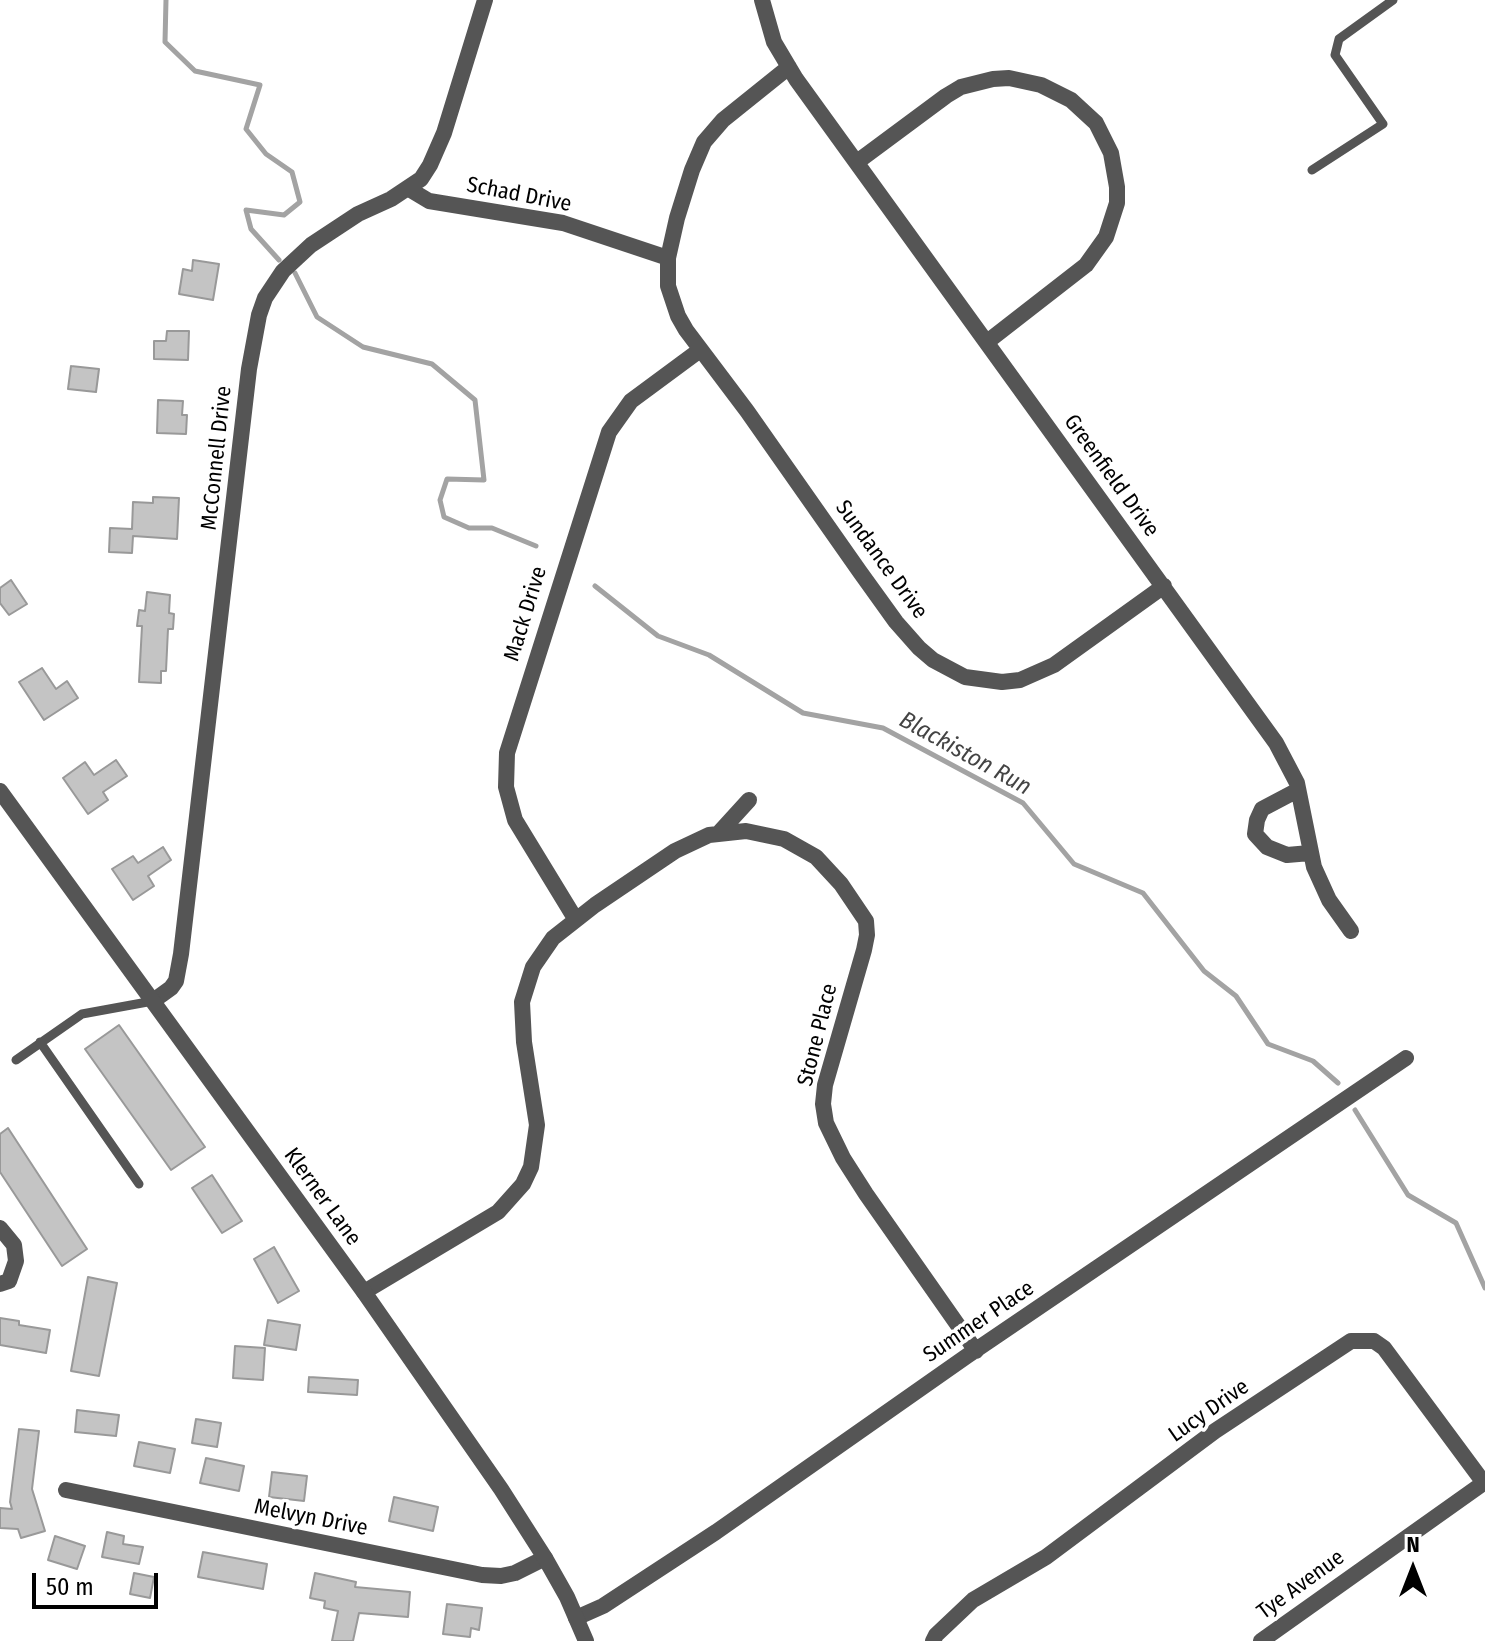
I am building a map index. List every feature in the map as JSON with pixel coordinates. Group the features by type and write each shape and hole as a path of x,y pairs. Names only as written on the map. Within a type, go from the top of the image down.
{"street":[{"name":"McConnell Drive","path":"153,1001 176,981 180,963 249,369 259,315 273,285 303,251 358,214 409,189 421,179 444,133 485,0"},
{"name":"Greenfield Drive","path":"762,0 774,42 789,67 1289,763 1298,790 1310,853 1329,900 1351,931"},
{"path":"668,258 677,218 704,142 723,120 789,67"},
{"path":"857,162 946,96 961,87 993,79 1009,78 1041,85 1071,100 1096,123 1111,153 1117,187 1117,203 1106,237 1086,265 987,342"},
{"name":"Schad Drive","path":"409,189 429,201 563,223 668,258"},
{"name":"Sundance Drive","path":"668,258 671,301 700,350 747,411 896,622 919,648 948,669 983,681 1020,680 1054,665 1164,586"},
{"name":"Mack Drive","path":"576,920 515,820 506,787 507,753 609,432 631,401 700,350"},
{"path":"1298,790 1262,809 1255,834 1267,847 1287,855 1310,853"},
{"name":"Klerner Lane","path":"0,791 364,1292 501,1489 545,1558 586,1641"},
{"name":"Stone Place","path":"718,834 749,800"},
{"name":"Stone Place","path":"364,1292 498,1212 523,1184 531,1167 537,1125 524,1042 522,1002 533,967 553,938 675,851 718,834 746,831 765,834 801,847 816,857 841,884 866,921 864,950 825,1085 823,1104 826,1123 858,1182 976,1351"},
{"name":"Summer Place","path":"576,1618 603,1606 716,1532 1406,1058"},
{"path":"0,1228 14,1245 16,1261 9,1281 0,1284"},
{"name":"Lucy Drive","path":"933,1641 973,1600 1046,1557 1215,1431 1351,1341 1374,1341 1384,1348 1484,1482"},
{"name":"Tye Avenue","path":"1261,1641 1484,1482"},
{"name":"Melvyn Drive","path":"66,1490 482,1575 515,1573 545,1558"}],"lane":[{"path":"1312,170 1383,124 1335,55 1339,39 1393,0"},
{"path":"16,1060 82,1014 153,1001"},
{"path":"40,1042 139,1184"}],"building":[{"path":"193,260 219,264 213,300 179,294 183,269 192,271"},
{"path":"167,331 189,331 188,360 154,359 154,341 166,341"},
{"path":"71,366 99,369 96,392 68,389"},
{"path":"158,400 183,401 182,415 187,415 186,434 157,433"},
{"path":"153,497 179,498 177,539 133,536 132,553 109,552 110,528 132,529 133,502 153,503"},
{"path":"11,580 27,604 9,615 0,603 0,588"},
{"path":"147,592 170,595 169,613 174,614 173,629 168,629 166,671 161,671 161,683 139,682 142,626 137,626 139,610 145,611"},
{"path":"42,668 56,689 67,681 78,698 44,720 19,682"},
{"path":"116,760 127,776 103,792 108,800 88,814 63,778 85,762 94,775"},
{"path":"163,847 171,860 148,876 154,886 133,900 112,869 133,856 138,863"},
{"path":"119,1025 205,1147 171,1170 85,1049"},
{"path":"8,1128 87,1249 62,1266 0,1172 0,1134"},
{"path":"212,1175 242,1221 222,1233 192,1188"},
{"path":"274,1247 299,1291 278,1303 254,1259"},
{"path":"88,1277 117,1283 99,1376 71,1371"},
{"path":"0,1318 50,1330 46,1353 0,1345"},
{"path":"268,1320 300,1325 296,1350 264,1345"},
{"path":"235,1346 265,1348 263,1380 233,1378"},
{"path":"309,1377 358,1380 357,1395 308,1392"},
{"path":"77,1410 119,1415 116,1436 75,1432"},
{"path":"196,1419 221,1423 217,1447 192,1443"},
{"path":"19,1429 39,1431 32,1489 45,1531 21,1538 18,1529 0,1528 0,1508 12,1509 10,1502"},
{"path":"139,1442 175,1449 170,1473 134,1466"},
{"path":"206,1458 244,1466 239,1491 200,1483"},
{"path":"272,1472 307,1476 304,1501 269,1497"},
{"path":"394,1497 438,1507 433,1531 389,1521"},
{"path":"107,1532 124,1536 123,1544 143,1547 139,1564 102,1557"},
{"path":"55,1536 85,1546 77,1569 48,1560"},
{"path":"203,1552 267,1564 263,1589 198,1577"},
{"path":"134,1573 154,1577 150,1598 130,1594"},
{"path":"315,1573 356,1582 355,1587 410,1592 408,1617 359,1613 353,1641 332,1641 338,1611 324,1608 325,1601 310,1598"},
{"path":"447,1604 482,1608 479,1630 471,1628 470,1637 443,1634"}],"waterway":[{"name":"Blackiston Run","path":"166,0 165,42 195,71 260,85 246,129 266,154 292,172 300,202 284,215 246,210 251,229 279,260"},
{"name":"Blackiston Run","path":"295,273 317,317 363,347 432,364 475,400 484,480 447,479 440,500 444,517 469,528 492,528 536,546"},
{"name":"Blackiston Run","path":"595,586 658,636 709,655 803,713 883,728 1023,803 1074,864 1143,893 1204,971 1236,996 1268,1044 1313,1061 1338,1083"},
{"name":"Blackiston Run","path":"1355,1110 1408,1195 1456,1223 1485,1288"}]}
